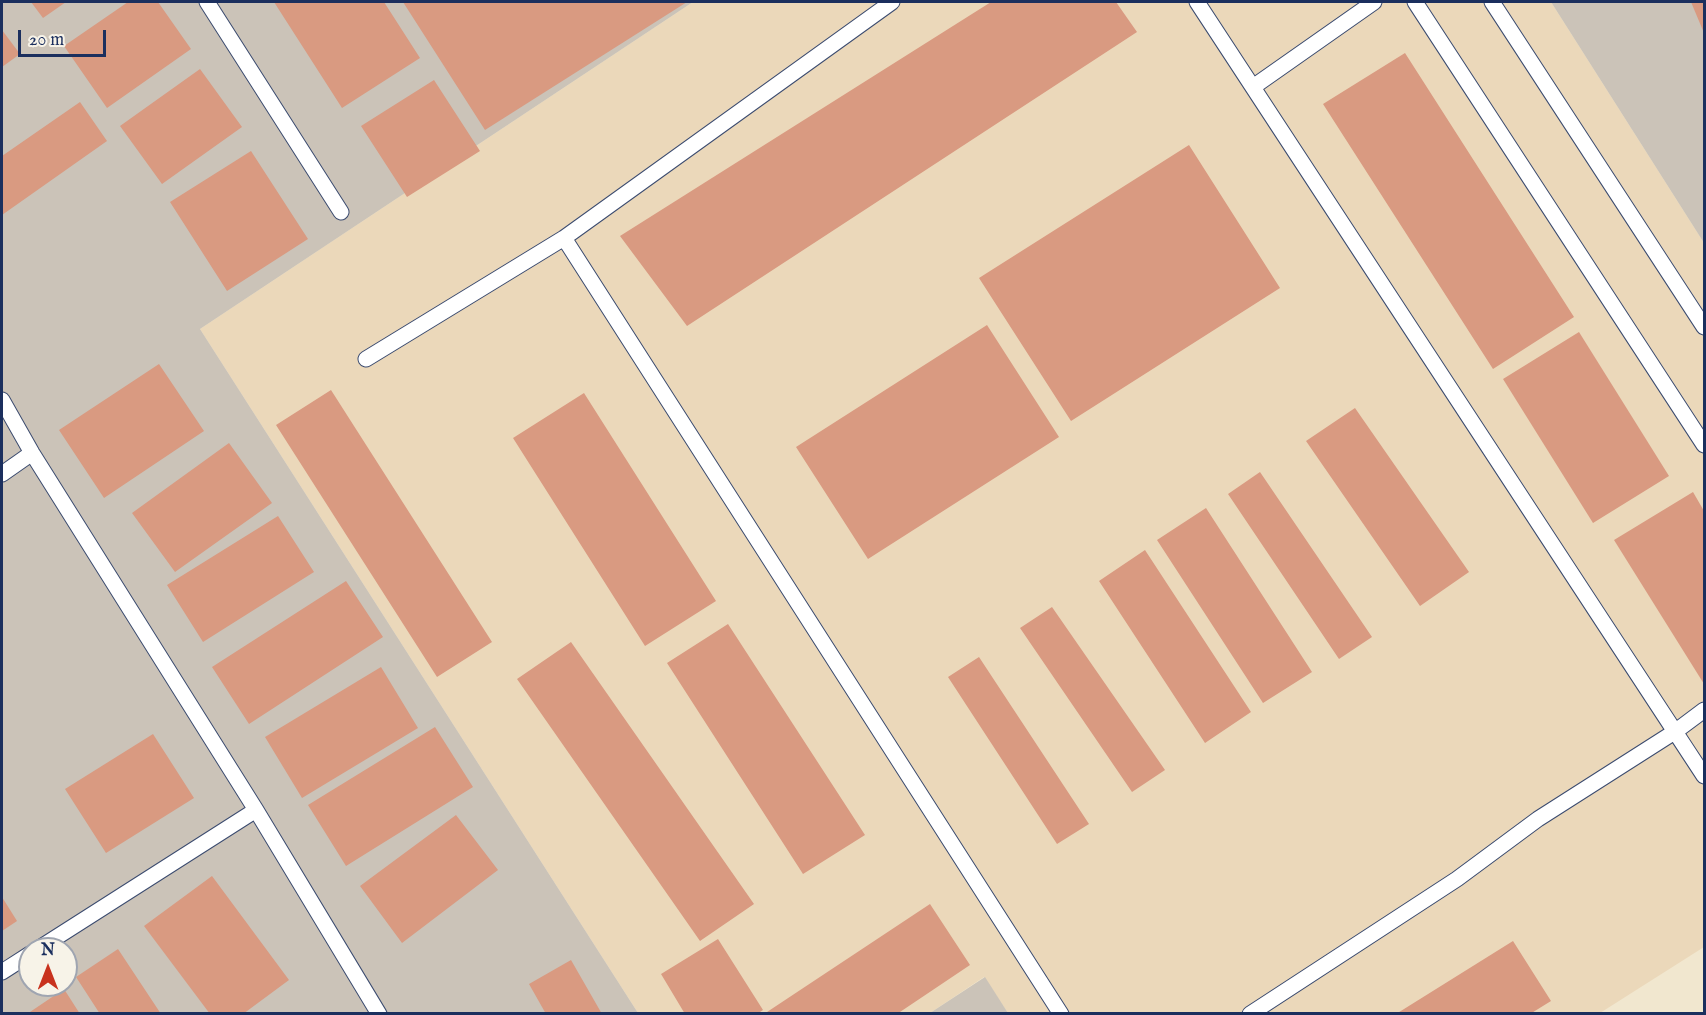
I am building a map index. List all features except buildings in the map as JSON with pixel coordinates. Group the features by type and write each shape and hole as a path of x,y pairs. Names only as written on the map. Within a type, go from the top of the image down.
{"lane":[{"path":"207,2 341,212"},
{"path":"366,359 564,238 892,2"},
{"path":"1197,2 1704,776"},
{"path":"1253,87 1374,2"},
{"path":"1415,2 1704,445"},
{"path":"1492,2 1704,327"},
{"path":"564,238 1061,1014"},
{"path":"2,400 32,453 256,810 378,1014"},
{"path":"2,474 32,453"},
{"path":"1250,1014 1457,879 1538,819 1676,731 1704,710"},
{"path":"57,937 256,810"},
{"path":"2,972 18,962"}],"shaded area":[{"path":"2,2 693,2 200,329 638,1013 2,1014"},
{"path":"693,2 1551,2 1704,243 1704,947 1600,1013 1008,1013 984,977 930,1013 638,1013 200,329"},
{"path":"1551,2 1704,2 1704,243"},
{"path":"985,977 1008,1013 930,1013"}]}
